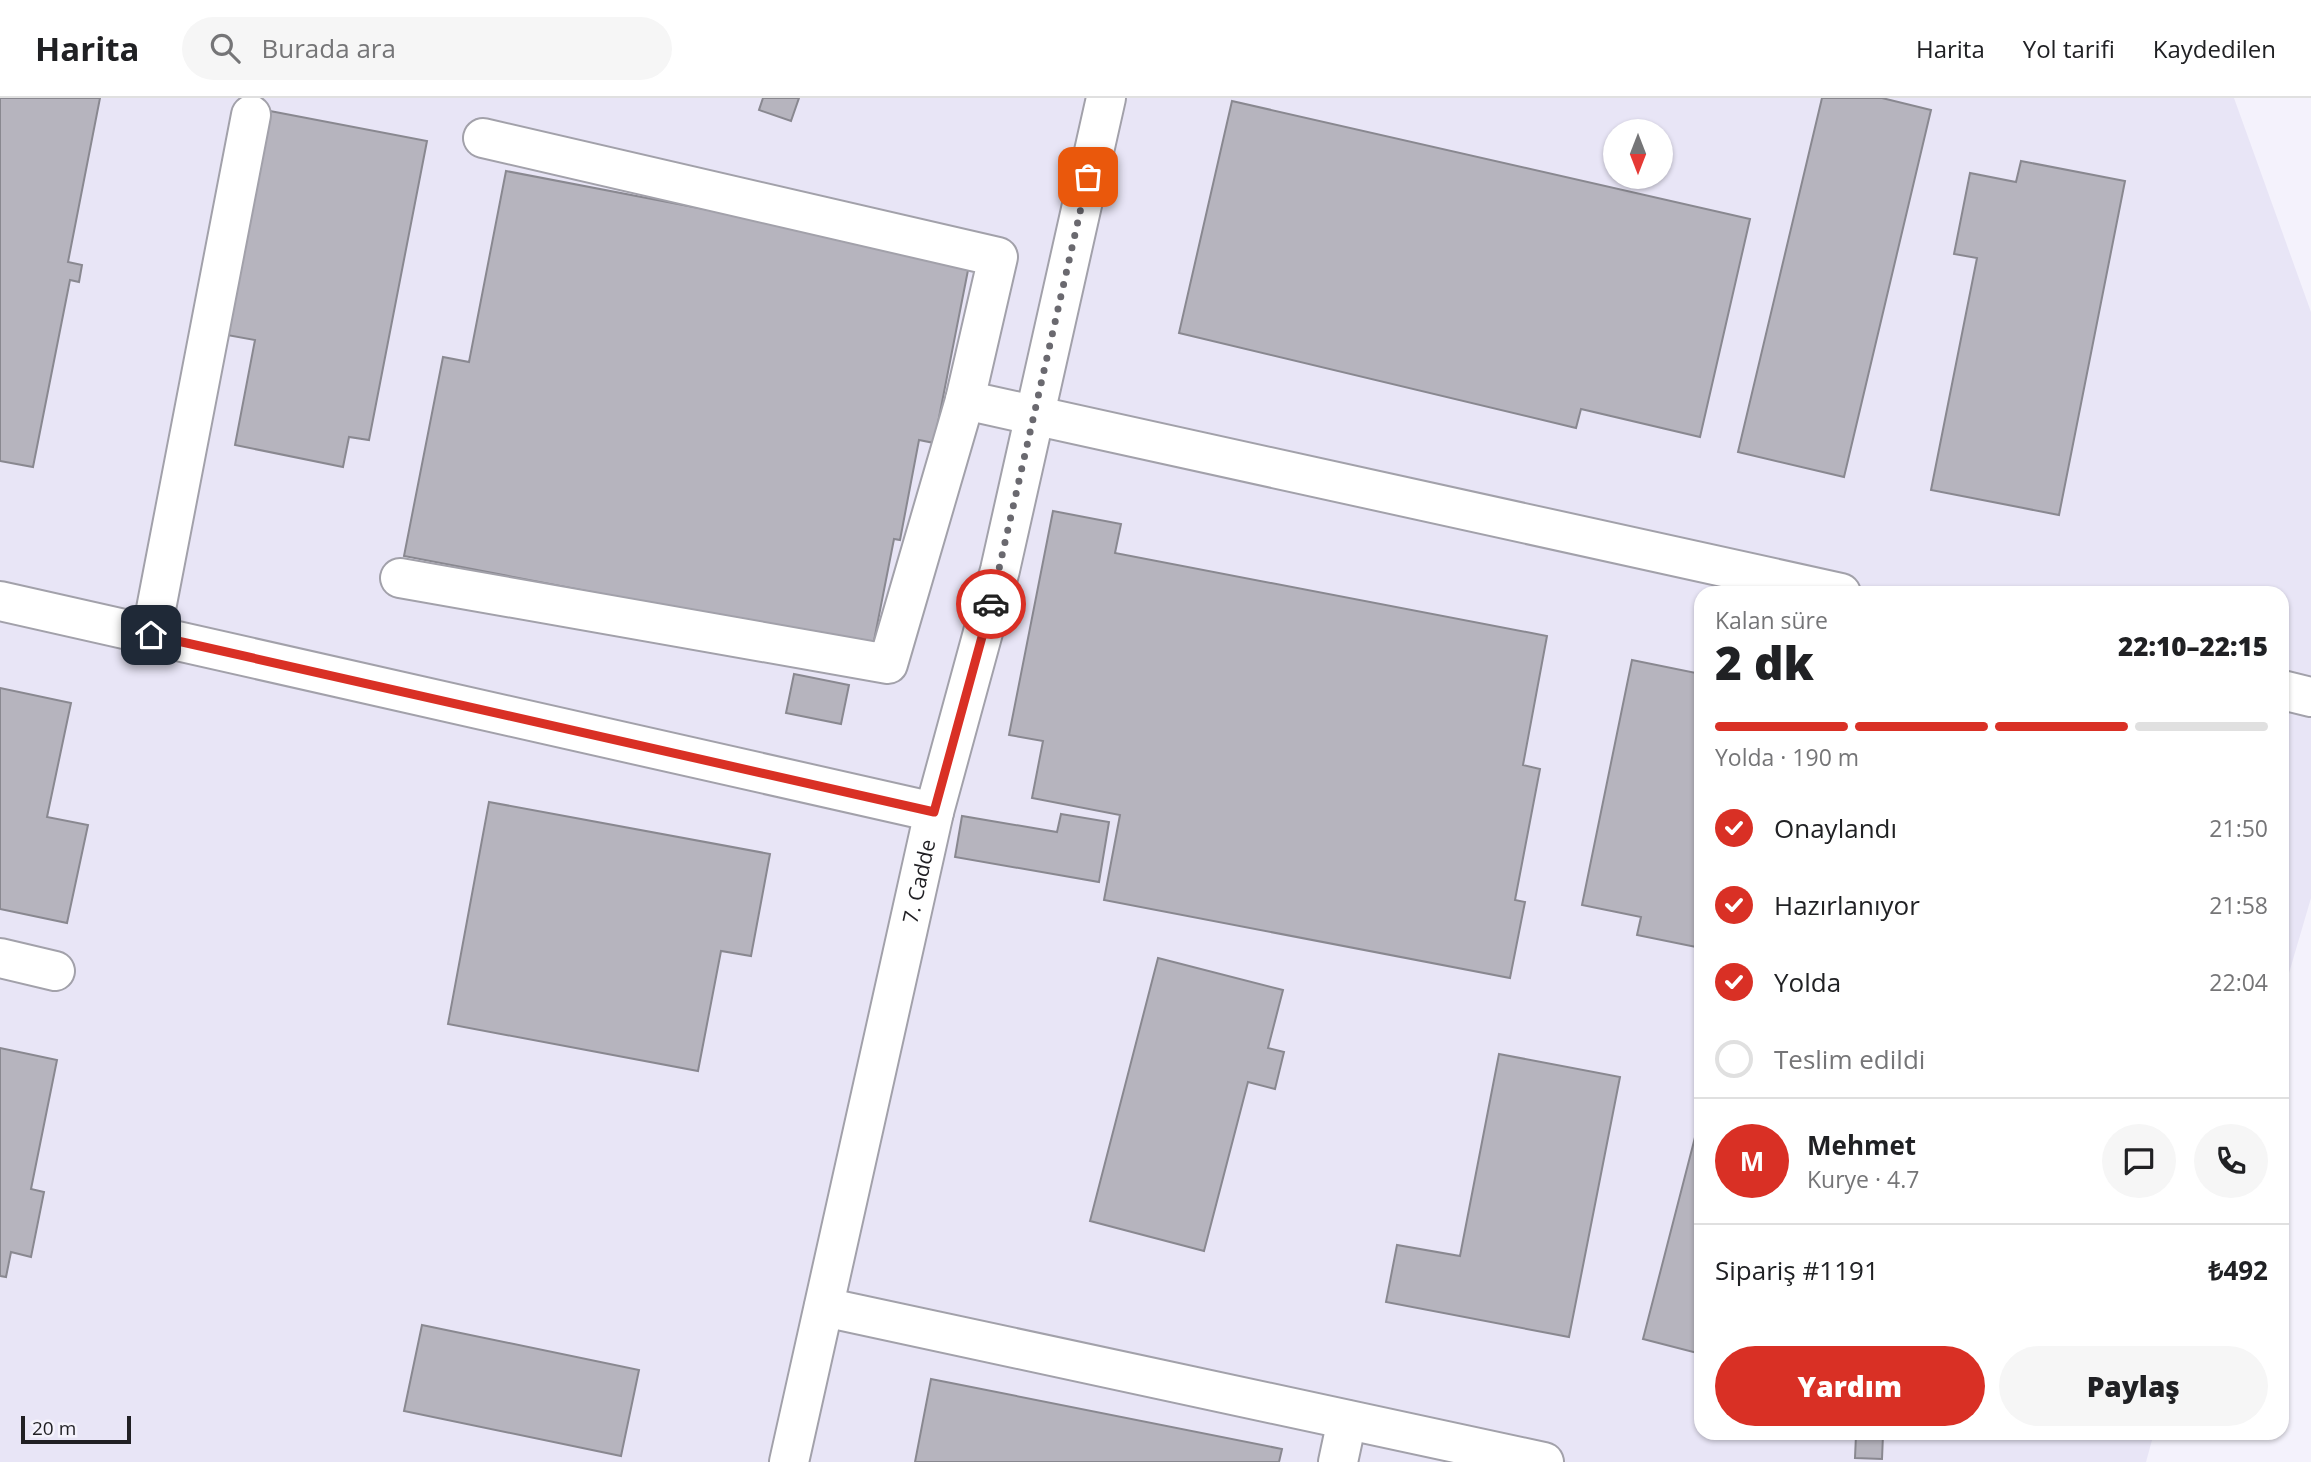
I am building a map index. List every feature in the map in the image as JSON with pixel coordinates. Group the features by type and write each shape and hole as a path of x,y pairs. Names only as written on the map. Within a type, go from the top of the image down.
{"lane":[{"name":"7. Cadde","path":"789,1462 934,812 1000,570 1106,98"},
{"path":"151,635 251,115"},
{"path":"400,578 888,664 965,400 998,257 483,138"},
{"path":"965,400 1808,586"},
{"path":"0,601 934,812"},
{"path":"2289,692 2311,697"},
{"path":"0,958 55,971"},
{"path":"824,1307 1544,1462"},
{"path":"1338,1462 1347,1420"}],"shaded area":[{"path":"0,98 2234,98 2311,312 2311,898 2289,973 2289,586 1694,586 1694,1440 2152,1440 2146,1462 0,1462"}],"building":[{"path":"0,98 100,98 68,262 82,265 79,282 70,280 33,467 0,461"},
{"path":"763,98 799,98 791,121 759,110"},
{"path":"1822,98 1882,98 1931,110 1844,477 1738,452"},
{"path":"1232,101 1603,186 1603,189 1618,189 1750,219 1700,437 1581,409 1576,428 1179,333"},
{"path":"270,111 427,141 369,440 349,437 343,467 235,445 255,340 227,335"},
{"path":"2021,161 2125,181 2059,515 1931,490 1977,258 1954,254 1970,173 2016,182"},
{"path":"506,171 970,260 934,443 919,440 900,540 894,539 873,646 404,556 443,357 469,362"},
{"path":"1053,511 1121,524 1115,553 1547,636 1523,765 1540,769 1515,900 1525,902 1510,978 1104,900 1120,815 1032,798 1043,741 1009,735"},
{"path":"1632,660 1694,673 1694,947 1637,935 1641,917 1582,905"},
{"path":"794,674 849,685 841,724 786,713"},
{"path":"0,688 71,703 47,817 88,825 67,923 0,909"},
{"path":"489,802 770,854 751,956 721,951 698,1071 448,1024"},
{"path":"1061,814 1109,822 1099,882 955,857 962,816 1057,832"},
{"path":"1158,958 1283,990 1268,1048 1284,1052 1275,1089 1248,1082 1204,1251 1090,1221"},
{"path":"0,1048 57,1060 31,1189 44,1192 31,1257 11,1252 6,1277 0,1276"},
{"path":"1499,1054 1620,1077 1569,1337 1386,1302 1397,1245 1460,1256"},
{"path":"1694,1141 1694,1352 1643,1339"},
{"path":"422,1325 639,1370 621,1456 404,1411"},
{"path":"931,1379 1282,1449 1279,1462 915,1462"},
{"path":"1856,1440 1883,1440 1882,1459 1855,1458"}],"way so far":[{"path":"991,604 1088,177"}],"route":[{"path":"151,635 934,812 991,604"}]}
